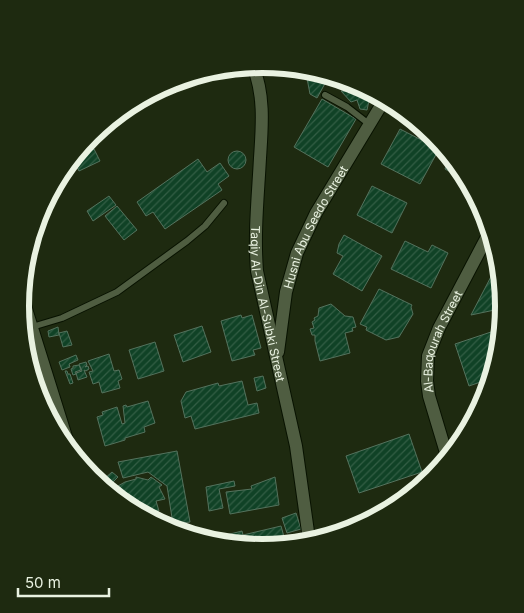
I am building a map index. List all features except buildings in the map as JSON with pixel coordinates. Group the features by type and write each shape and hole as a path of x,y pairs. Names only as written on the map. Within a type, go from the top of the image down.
{"street":[{"name":"Taqiy Al-Din Al-Subki Street","path":"255,73 259,88 262,118 255,249 260,290 296,446 308,535"},
{"name":"Husni Abu Seedo Street","path":"277,362 286,292 298,252 316,213 381,105"},
{"name":"Al-Baqourah Street","path":"445,450 429,396 427,380 428,356 439,328 485,240"},
{"path":"31,336 62,427"}],"lane":[{"path":"325,95 347,107 369,124"},
{"path":"30,327 62,318 117,292 188,241 205,226 224,203"}]}
